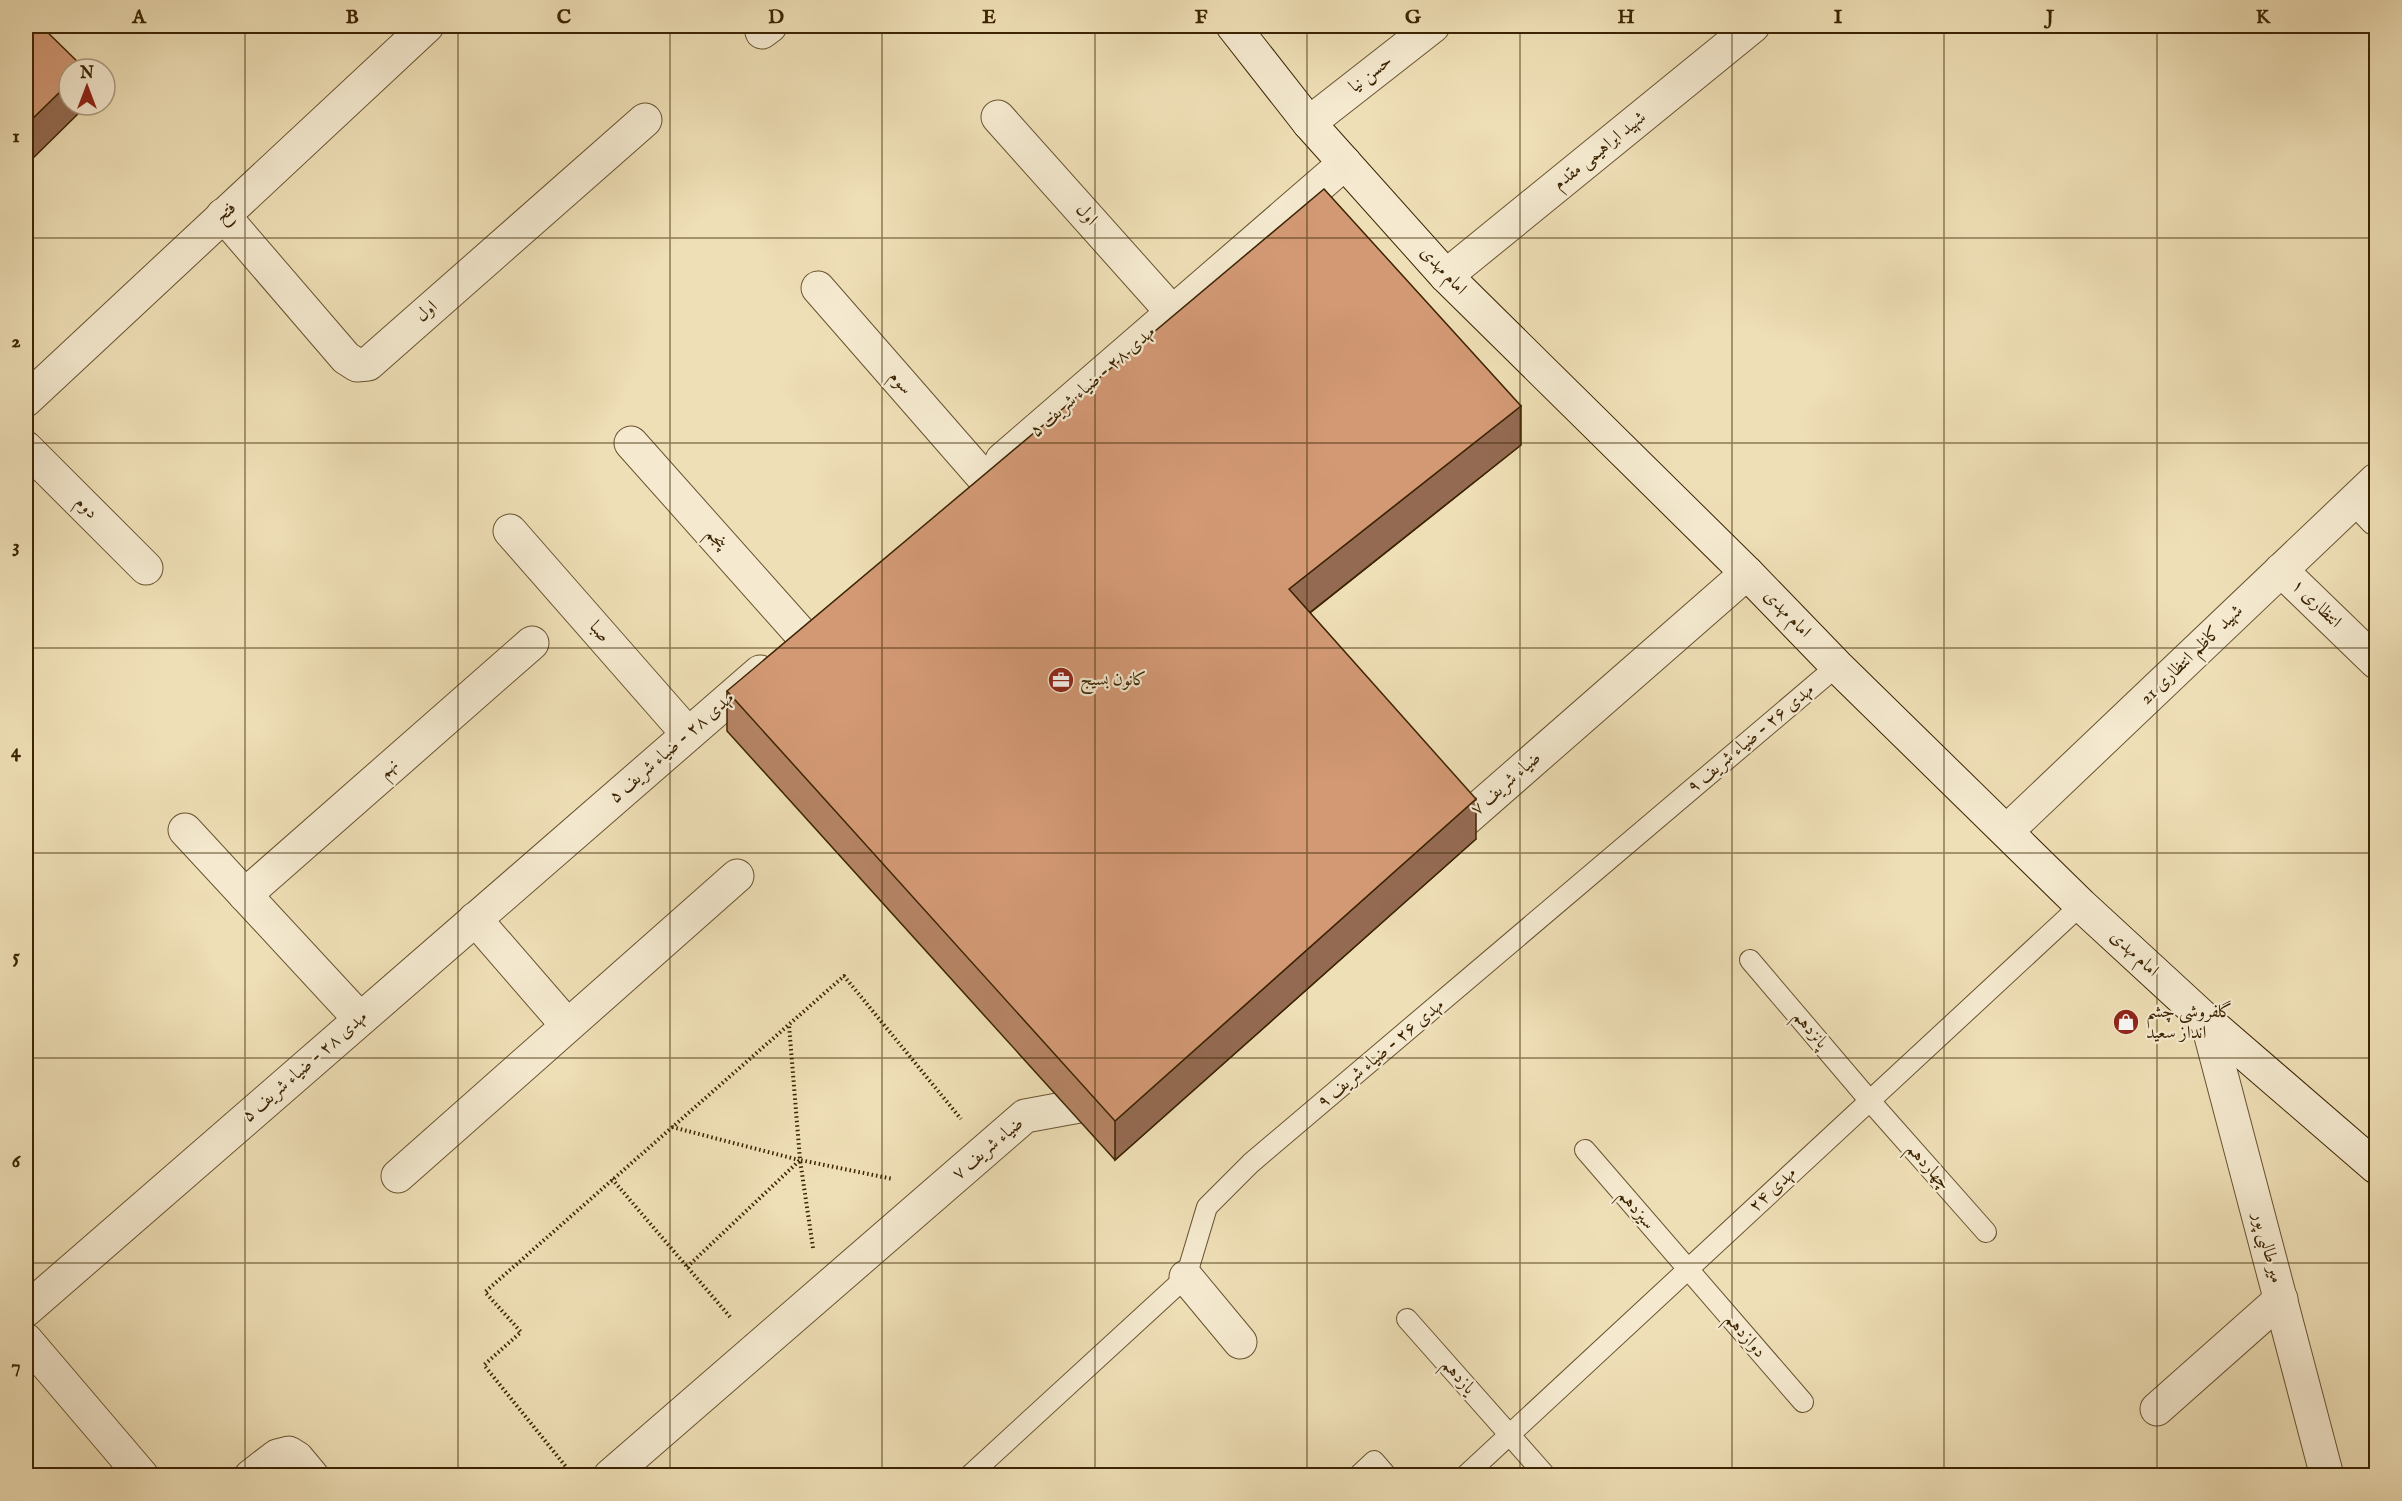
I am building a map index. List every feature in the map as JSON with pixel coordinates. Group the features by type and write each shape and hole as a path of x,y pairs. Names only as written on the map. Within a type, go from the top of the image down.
{"street":[{"name":"فتح","path":"26,400 426,26"},
{"name":"امام مهدی","path":"1233,26 1309,123 1446,276 1747,573 1837,666 2081,905 2207,1021 2376,1167"},
{"name":"حسن نیا","path":"1309,123 1434,26"},
{"name":"شهید ابراهیمی مقدم","path":"1446,276 1753,26"},
{"name":"اول","path":"998,117 1173,313"},
{"name":"اول","path":"223,215 346,358 357,365 368,364 645,120"},
{"name":"مهدی ۲۸ - ضیاء شریف ۵","path":"957,500 1345,163"},
{"name":"سوم","path":"818,288 983,477"},
{"name":"پنجم","path":"631,443 802,636"},
{"name":"دوم","path":"26,448 146,568"},
{"name":"شهید کاظم انتظاری 21","path":"2007,831 2281,570 2370,499"},
{"name":"صبا","path":"510,531 688,734"},
{"name":"انتظاری ۱","path":"2281,570 2376,662"},
{"name":"ضیاء شریف ۷","path":"1423,856 1747,573"},
{"name":"مهدی ۲۸ - ضیاء شریف ۵","path":"26,1310 828,613"},
{"name":"نهم","path":"245,895 532,643"},
{"path":"185,830 360,1019"},
{"path":"398,1176 737,876"},
{"path":"475,919 567,1025"},
{"name":"میر طالبی پور","path":"2207,1021 2327,1476"},
{"name":"ضیاء شریف ۷","path":"610,1476 1025,1116 1142,1094"},
{"path":"1186,1277 1240,1342"},
{"path":"2157,1408 2281,1299"},
{"path":"26,1340 142,1476"},
{"path":"251,1476 277,1456 289,1453 297,1458 312,1476"}],"lane":[{"name":"مهدی ۲۶ - ضیاء شریف ۹","path":"1186,1277 1207,1207 1251,1163 1837,666"},
{"name":"مهدی ۲۴","path":"1465,1476 2081,905"},
{"name":"پانزدهم","path":"1750,960 1870,1101"},
{"name":"چهاردهم","path":"1870,1101 1986,1232"},
{"name":"سیزدهم","path":"1586,1150 1687,1269"},
{"name":"دوازدهم","path":"1687,1269 1803,1402"},
{"path":"969,1476 1186,1277"},
{"name":"یازدهم","path":"1407,1319 1546,1476"},
{"path":"1358,1476 1374,1461 1387,1476"}],"path":[{"path":"573,1476 484,1365 521,1332 485,1292 843,976 987,1150"},
{"path":"789,1024 800,1160 820,1294"},
{"path":"672,1127 800,1160 942,1188"},
{"path":"687,1267 800,1160"},
{"path":"612,1179 757,1348"}],"building":[{"path":"26,26 41,26 73,57 57,57 57,95 26,125"},
{"name":"کانون بسیج","path":"1324,189 1521,406 1289,589 1476,799 1115,1121 727,691"}],"place":[{"name":"کانون بسیج","path":"1061,680"},
{"name":"گلفروشی چشم انداز سعید","path":"2126,1022"}]}
